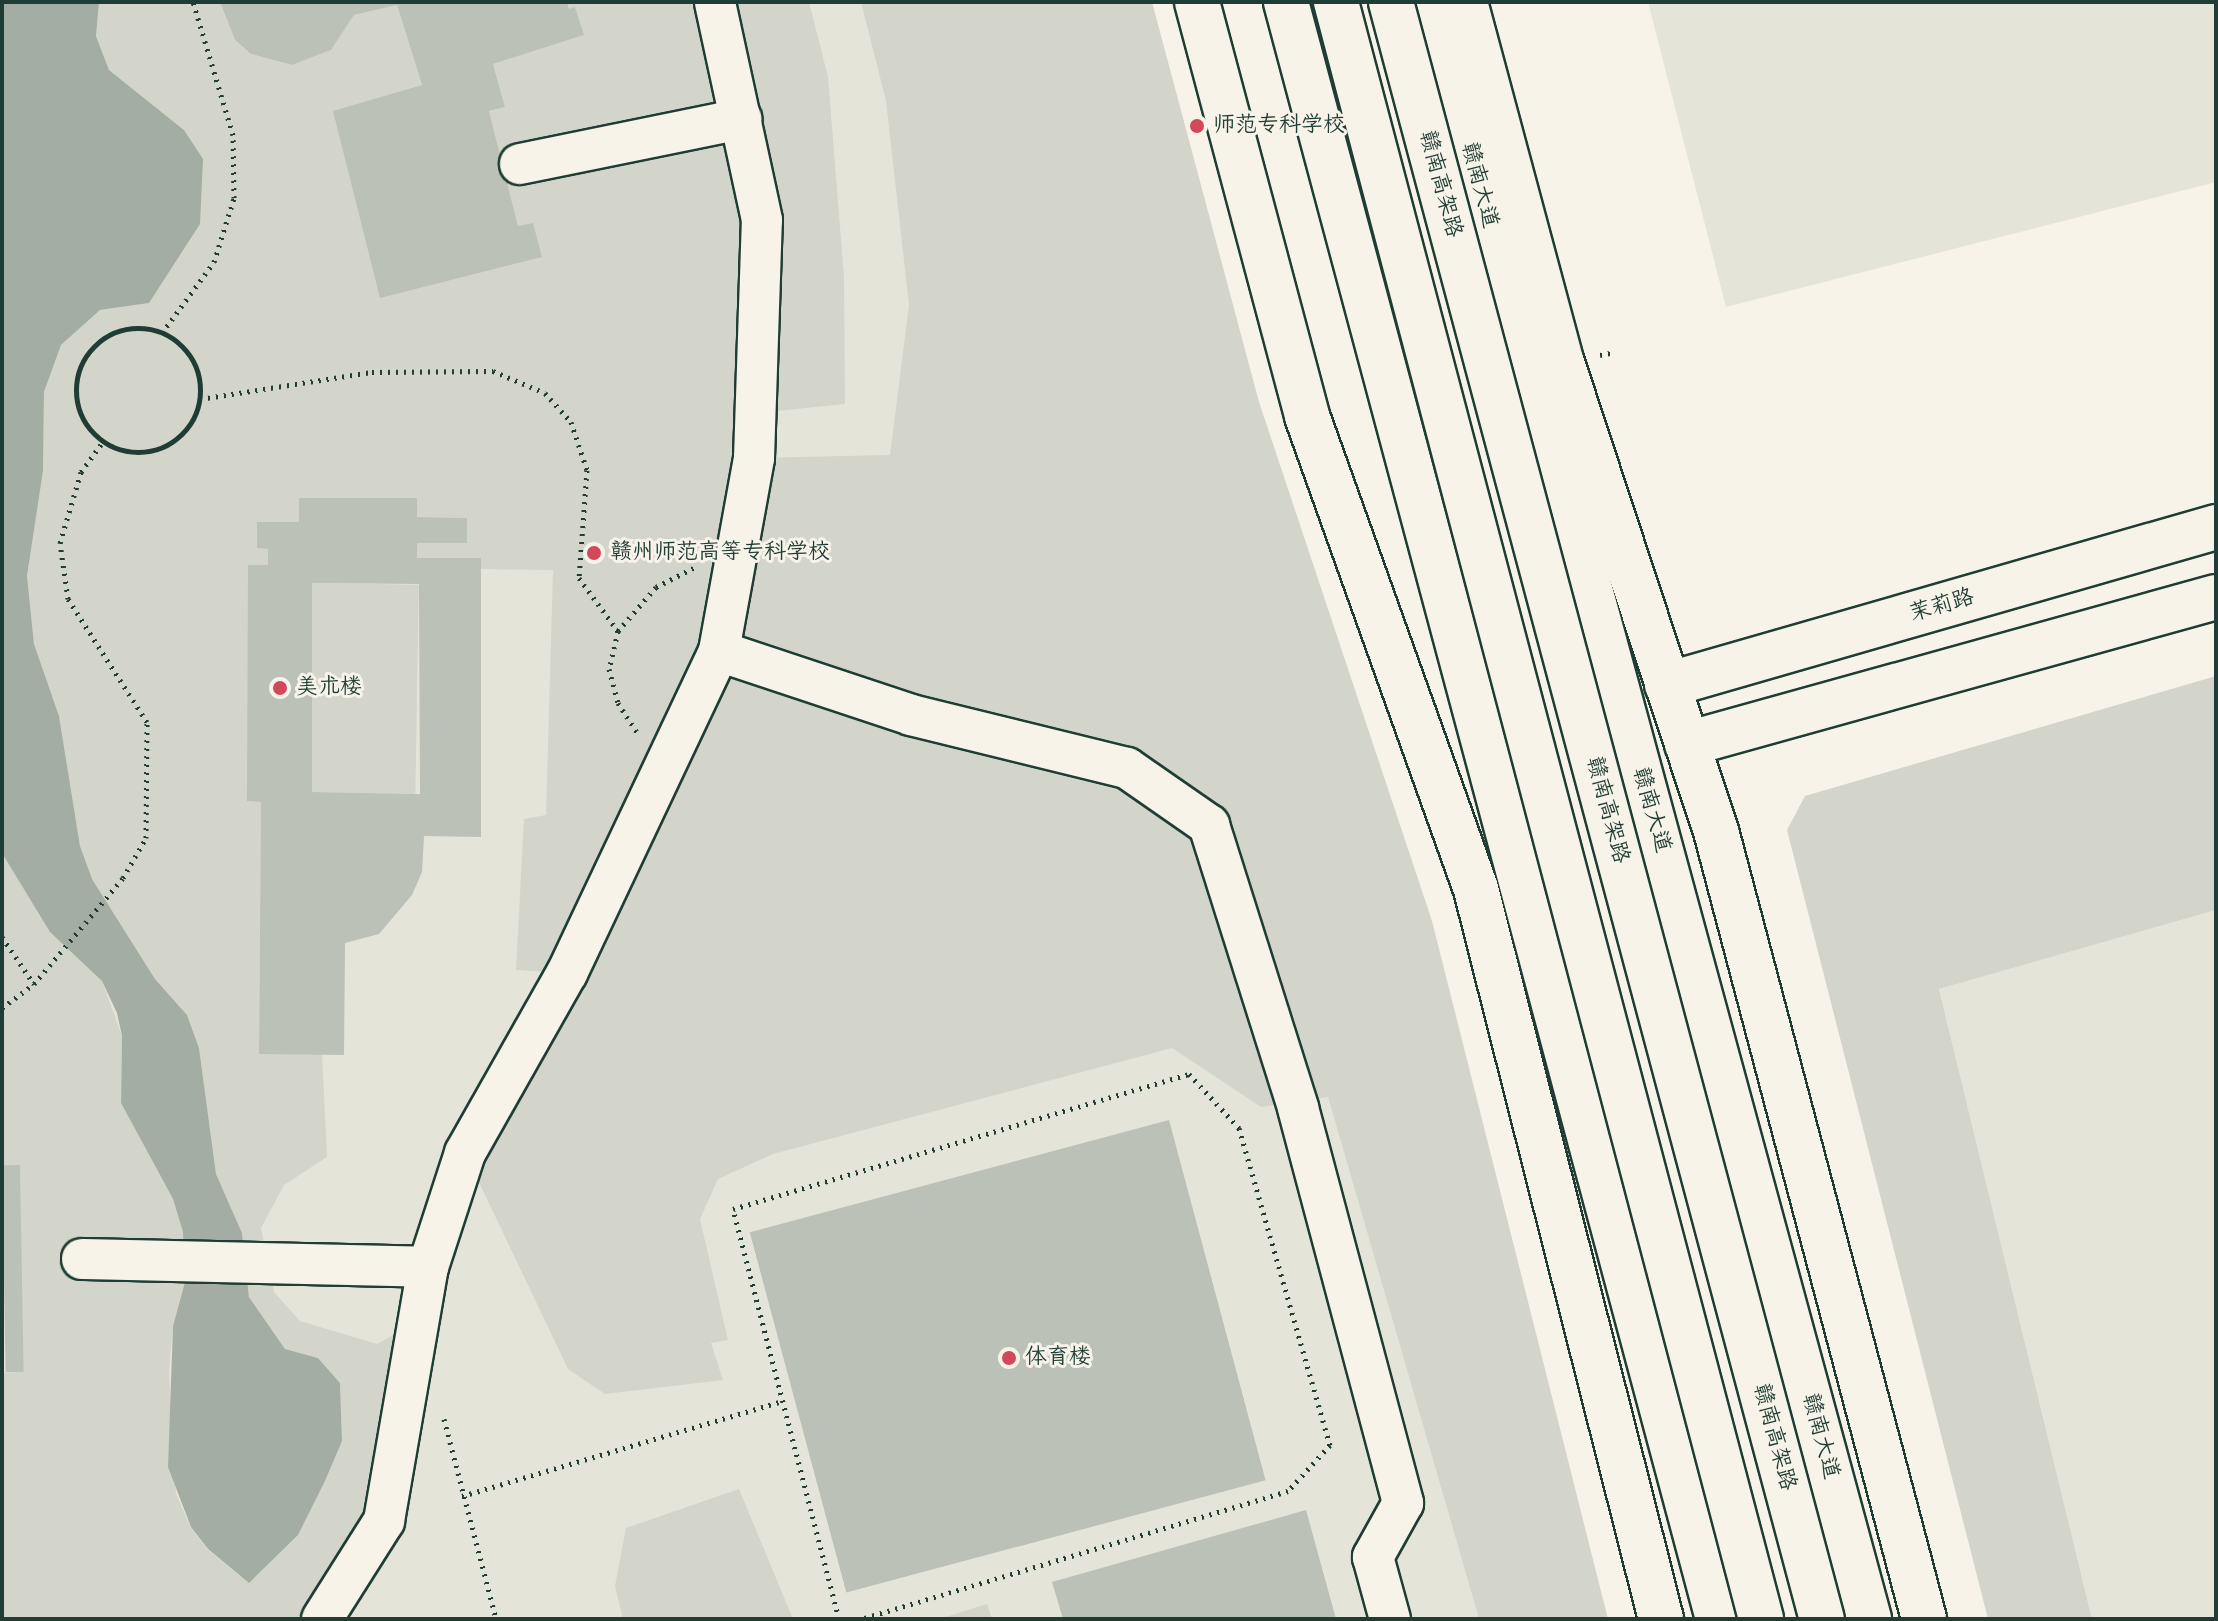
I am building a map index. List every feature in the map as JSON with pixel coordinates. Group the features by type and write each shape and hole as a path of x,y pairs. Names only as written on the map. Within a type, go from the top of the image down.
{"main road":[{"path":"1197,2 1307,416 1476,889 1661,1619"},
{"path":"1286,2 1718,1619"},
{"path":"1336,2 1761,1619"},
{"name":"赣南高架路","path":"1391,2 1822,1619"},
{"name":"赣南大道","path":"1431,2 1869,1619"},
{"path":"1465,2 1562,363 1720,846 1924,1619"},
{"name":"茉莉路","path":"1667,685 2216,527"},
{"path":"1687,744 2216,597"}],"street":[{"path":"322,1619 384,1521 428,1267 465,1153 567,973 719,651 738,556 757,413 762,220 715,2"},
{"path":"520,164 741,119"},
{"path":"719,651 911,715 1127,768 1209,825 1298,1108 1403,1503 1373,1557 1390,1619"},
{"path":"82,1259 428,1267"}],"path":[{"path":"162,333 214,262 234,198 233,135 193,2"},
{"path":"122,330 162,333 191,358 200,399 187,427 163,447 143,453 103,442 79,410 79,370 89,352 122,330"},
{"path":"200,399 372,372 493,371 545,393 571,422 587,470 579,578 618,631"},
{"path":"2,1008 34,984 123,878 146,838 147,722 68,599 60,543 81,472 103,442"},
{"path":"661,771 618,703 609,669 618,631 656,587 685,569 738,556"},
{"path":"2,937 34,984"},
{"path":"839,1619 733,1209 1189,1074 1239,1128 1330,1445 1288,1491 860,1619"},
{"path":"462,1496 782,1401"},
{"path":"441,1408 496,1619"}],"shaded area":[{"name":"赣州师范高等专科学校","path":"2,2 1044,2 1328,1096 1479,1619 2,1619"},
{"path":"2,2 99,2 96,36 109,70 184,130 203,159 200,224 149,303 100,310 61,345 44,392 43,471 27,576 34,644 59,716 80,846 92,879 155,979 187,1015 199,1048 216,1174 242,1233 249,1297 285,1349 318,1358 340,1383 342,1441 324,1483 298,1535 249,1583 208,1549 191,1527 168,1467 173,1326 185,1282 183,1232 173,1199 121,1103 122,1036 117,1013 102,981 50,932 2,853"},
{"path":"99,2 220,2 235,40 251,54 292,65 331,50 354,15 397,5 422,85 364,103 518,226 489,111 505,107 493,64 584,35 575,8 569,9 567,2 809,2 828,77 844,277 845,404 758,413 754,458 890,455 909,305 886,101 861,2 1152,2 1259,402 1432,921 1608,1619 1479,1619 1328,1097 1261,1107 1172,1048 773,1154 718,1179 700,1219 728,1340 711,1343 723,1380 605,1394 568,1369 465,1153 566,973 516,970 524,819 546,815 553,570 481,569 481,558 417,558 417,543 467,543 467,518 417,517 417,498 300,498 299,522 257,548 268,549 268,565 248,565 248,801 261,802 259,1054 322,1054 327,1157 284,1185 261,1228 274,1292 300,1321 377,1344 420,1320 384,1521 322,1619 2,1619 2,1373 22,1372 20,1166 2,1166 2,853 102,981 122,1036 121,1103 173,1199 183,1232 185,1282 173,1326 169,1371 176,1494 191,1528 208,1550 249,1583 298,1535 342,1441 340,1383 318,1358 285,1349 249,1297 242,1233 216,1174 199,1048 187,1015 155,979 92,879 80,846 59,716 34,644 27,576 43,471 44,392 61,345 100,310 149,303 184,130 109,70 96,36"},
{"path":"1648,2 2216,2 2216,182 1726,307"},
{"path":"312,583 419,585 415,794 308,792"},
{"path":"2216,676 2216,910 1939,989 2092,1619 1988,1619 1787,830 1805,796"},
{"path":"2216,910 2216,1619 2092,1619 1939,989"},
{"path":"739,1489 793,1619 623,1619 615,1586 626,1528"},
{"path":"987,1604 992,1619 939,1619"}],"building":[{"path":"220,2 567,2 569,9 575,7 584,35 493,64 505,107 489,111 518,226 533,223 542,257 380,298 333,111 422,85 397,5 354,15 331,50 292,65 251,54 235,40"},
{"name":"美术楼","path":"299,498 417,498 417,517 467,518 467,543 417,543 417,558 481,558 481,837 424,836 422,872 412,895 379,934 345,943 344,1055 259,1054 261,802 247,801 248,565 268,565 268,549 257,548 257,522 299,522","holes":["312,583 419,584 420,794 312,792"]},
{"name":"体育楼","path":"1169,1120 1266,1480 846,1593 750,1232"},
{"path":"2,1165 20,1165 24,1372 6,1372"},
{"path":"1306,1510 1336,1619 1063,1619 1052,1582"}],"place":[{"name":"师范专科学校","path":"1197,126"},
{"name":"赣州师范高等专科学校","path":"594,553"},
{"name":"美术楼","path":"280,688"},
{"name":"体育楼","path":"1009,1358"}]}
